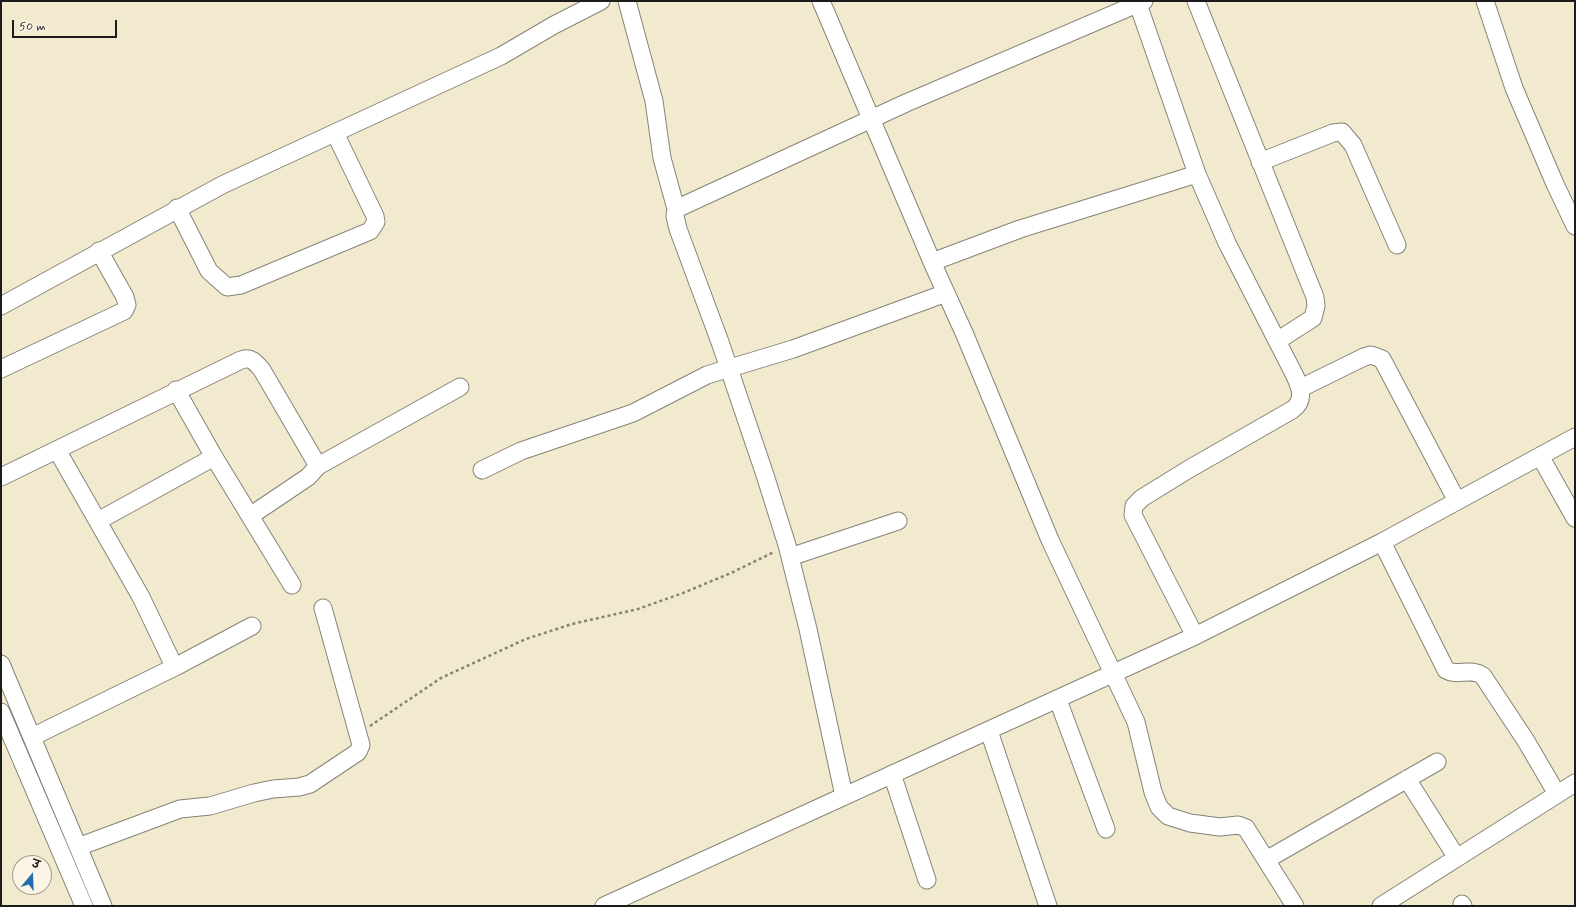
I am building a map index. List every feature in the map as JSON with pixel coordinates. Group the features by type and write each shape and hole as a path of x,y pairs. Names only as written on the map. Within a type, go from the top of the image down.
{"street":[{"path":"1,306 177,208 222,185 501,56 554,25 601,1"},
{"path":"627,1 654,101 662,158 676,209 675,216 678,229 729,368 765,475 788,551 808,629 844,796"},
{"path":"821,1 932,262 965,335 1050,540 1136,722 1159,807 1168,816 1190,823 1220,827 1238,825 1246,828 1295,906"},
{"path":"1196,1 1313,290 1316,306 1312,318 1277,341"},
{"path":"1485,1 1514,88 1555,184 1575,226"},
{"path":"676,209 871,120 1141,2 1197,174 1226,243 1301,388 1301,398 1296,407 1142,498 1134,506 1133,510 1136,519 1195,636"},
{"path":"1260,162 1333,132 1342,132 1353,145 1396,245"},
{"path":"177,208 209,270 227,287 241,285 370,231 376,222 375,216 335,133"},
{"path":"932,262 1027,227 1197,174"},
{"path":"1,369 124,311 127,305 125,297 99,251"},
{"path":"482,470 521,451 633,413 706,375 793,349 946,293"},
{"path":"1301,388 1364,357 1371,355 1382,358 1457,501"},
{"path":"1,477 176,390 241,360 248,359 253,360 262,370 318,466"},
{"path":"250,516 308,477 318,466 460,387"},
{"path":"176,390 214,457 292,584"},
{"path":"604,906 1113,675 1195,636 1382,542 1575,437"},
{"path":"57,450 141,597 173,664 177,666"},
{"path":"1540,456 1575,518"},
{"path":"98,521 214,457"},
{"path":"788,551 898,521"},
{"path":"1382,542 1446,670 1452,673 1475,671 1483,676 1526,741 1557,794"},
{"path":"78,847 180,809 210,806 261,792 300,787 310,784 358,752 361,744 322,608"},
{"path":"32,737 177,666 252,626"},
{"path":"1,664 103,906"},
{"path":"1058,700 1106,829"},
{"path":"1,712 7,741 84,906"},
{"path":"989,731 1048,906"},
{"path":"1266,860 1437,762"},
{"path":"892,774 926,880"},
{"path":"1407,779 1457,858"},
{"path":"1381,906 1575,783"}],"path":[{"path":"358,734 441,678 526,639 572,624 638,609 683,594 731,573 788,551"}]}
